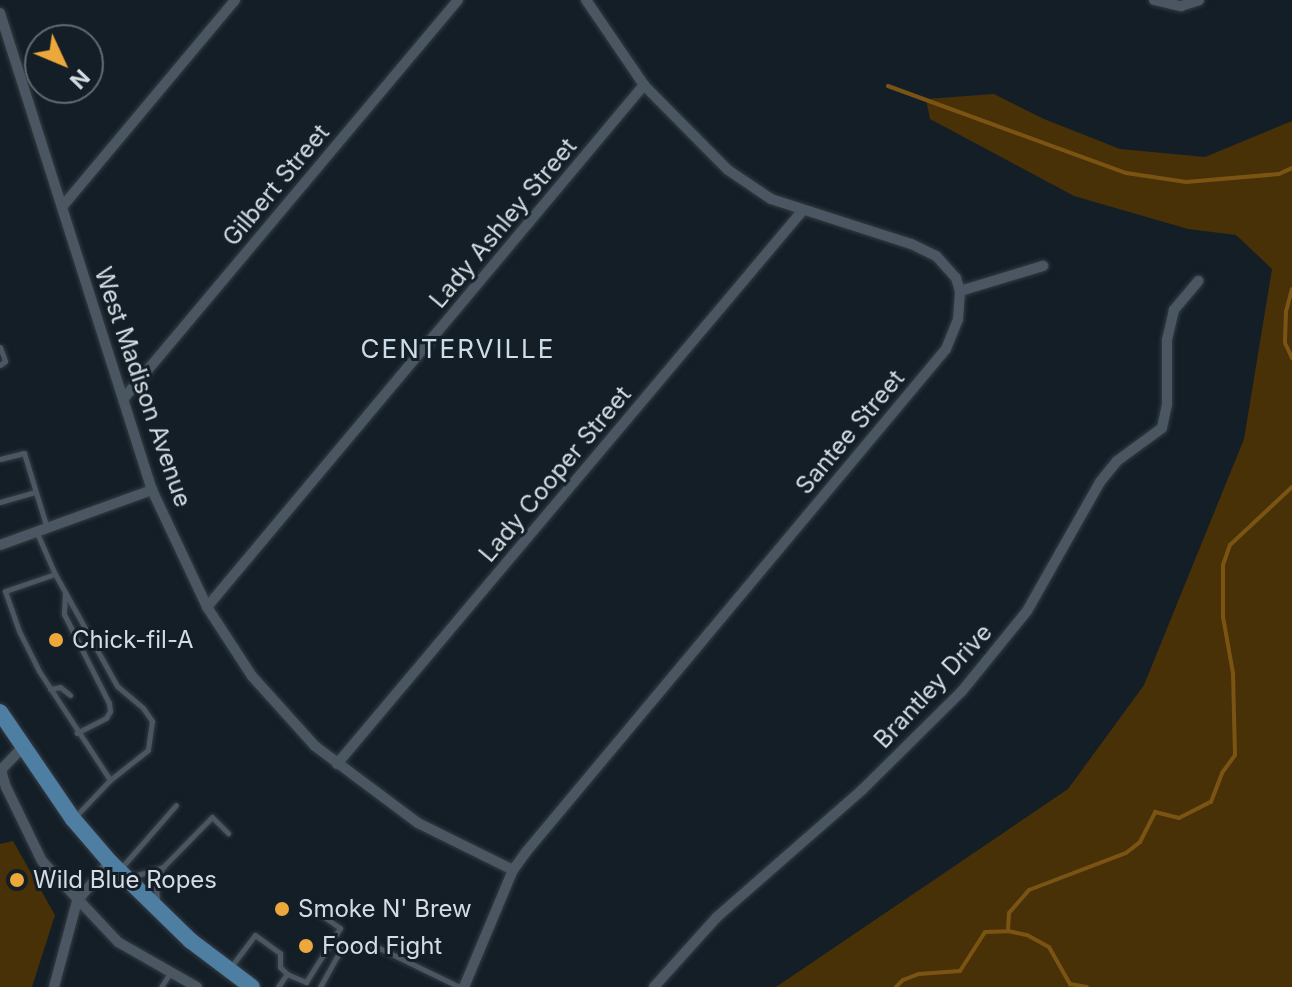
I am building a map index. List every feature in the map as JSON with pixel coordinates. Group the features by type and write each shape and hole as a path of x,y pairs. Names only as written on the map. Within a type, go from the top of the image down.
{"main road":[{"path":"0,712 73,819 118,870 157,909 247,986"}],"street":[{"path":"62,207 235,0"},
{"name":"Gilbert Street","path":"125,397 458,0"},
{"path":"586,0 644,85 750,187 803,210 911,244 936,256 956,278 960,291 1043,266"},
{"path":"1154,0 1181,6 1199,0"},
{"name":"West Madison Avenue","path":"0,13 125,397 152,490 207,607 271,699 315,746 418,823 513,870"},
{"name":"Lady Ashley Street","path":"207,607 644,85"},
{"name":"Lady Cooper Street","path":"337,764 803,210"},
{"name":"Brantley Drive","path":"654,987 717,917 862,790 962,691 1027,611 1100,482 1117,461 1162,428 1167,405 1167,340 1174,310 1198,281"},
{"name":"Santee Street","path":"462,987 513,870 946,349 958,320 960,291"},
{"path":"0,545 152,490"},
{"path":"23,747 1,770 6,787 42,861 118,942 197,987"},
{"path":"54,987 77,901 118,870"}],"lane":[{"path":"0,347 5,361 0,365"},
{"path":"0,459 24,453 55,574 117,686 143,708 152,721 148,750 110,780 73,819"},
{"path":"0,502 36,492"},
{"path":"55,574 5,591 19,631 50,689 110,780"},
{"path":"65,593 64,614 109,703 106,718 77,733"},
{"path":"50,689 60,687 70,695"},
{"path":"118,870 176,805"},
{"path":"157,909 156,886 163,867 212,817 228,833"},
{"path":"118,870 163,867"},
{"path":"228,971 255,935 280,953 280,967 287,974 306,982 340,928 311,908"},
{"path":"320,987 341,949 375,946 462,987"},
{"path":"161,987 170,973"},
{"path":"278,987 287,974"}],"shaded area":[{"path":"994,94 1044,119 1120,149 1205,157 1292,121 1292,987 776,987 1068,789 1144,685 1244,439 1272,269 1236,235 1188,229 1074,196 930,119 926,99"},
{"name":"Wild Blue Ropes","path":"13,841 55,915 32,987 0,987 0,844"}],"waterway":[{"path":"888,86 1126,173 1186,182 1279,174 1292,168"},
{"path":"1292,289 1286,312 1285,343 1292,358"},
{"path":"1008,931 1009,913 1029,890 1126,853 1140,842 1155,812 1179,818 1211,802 1222,773 1235,755 1233,673 1223,617 1223,565 1230,545 1292,487"},
{"path":"896,987 903,980 919,974 960,971 985,932 1008,931 1027,935 1049,947 1070,984 1087,987"}],"place":[{"name":"Chick-fil-A","path":"56,640"},
{"name":"Wild Blue Ropes","path":"17,880"},
{"name":"Smoke N' Brew","path":"282,909"},
{"name":"Food Fight","path":"306,946"}],"district":[{"name":"CENTERVILLE","path":"458,349"}]}
